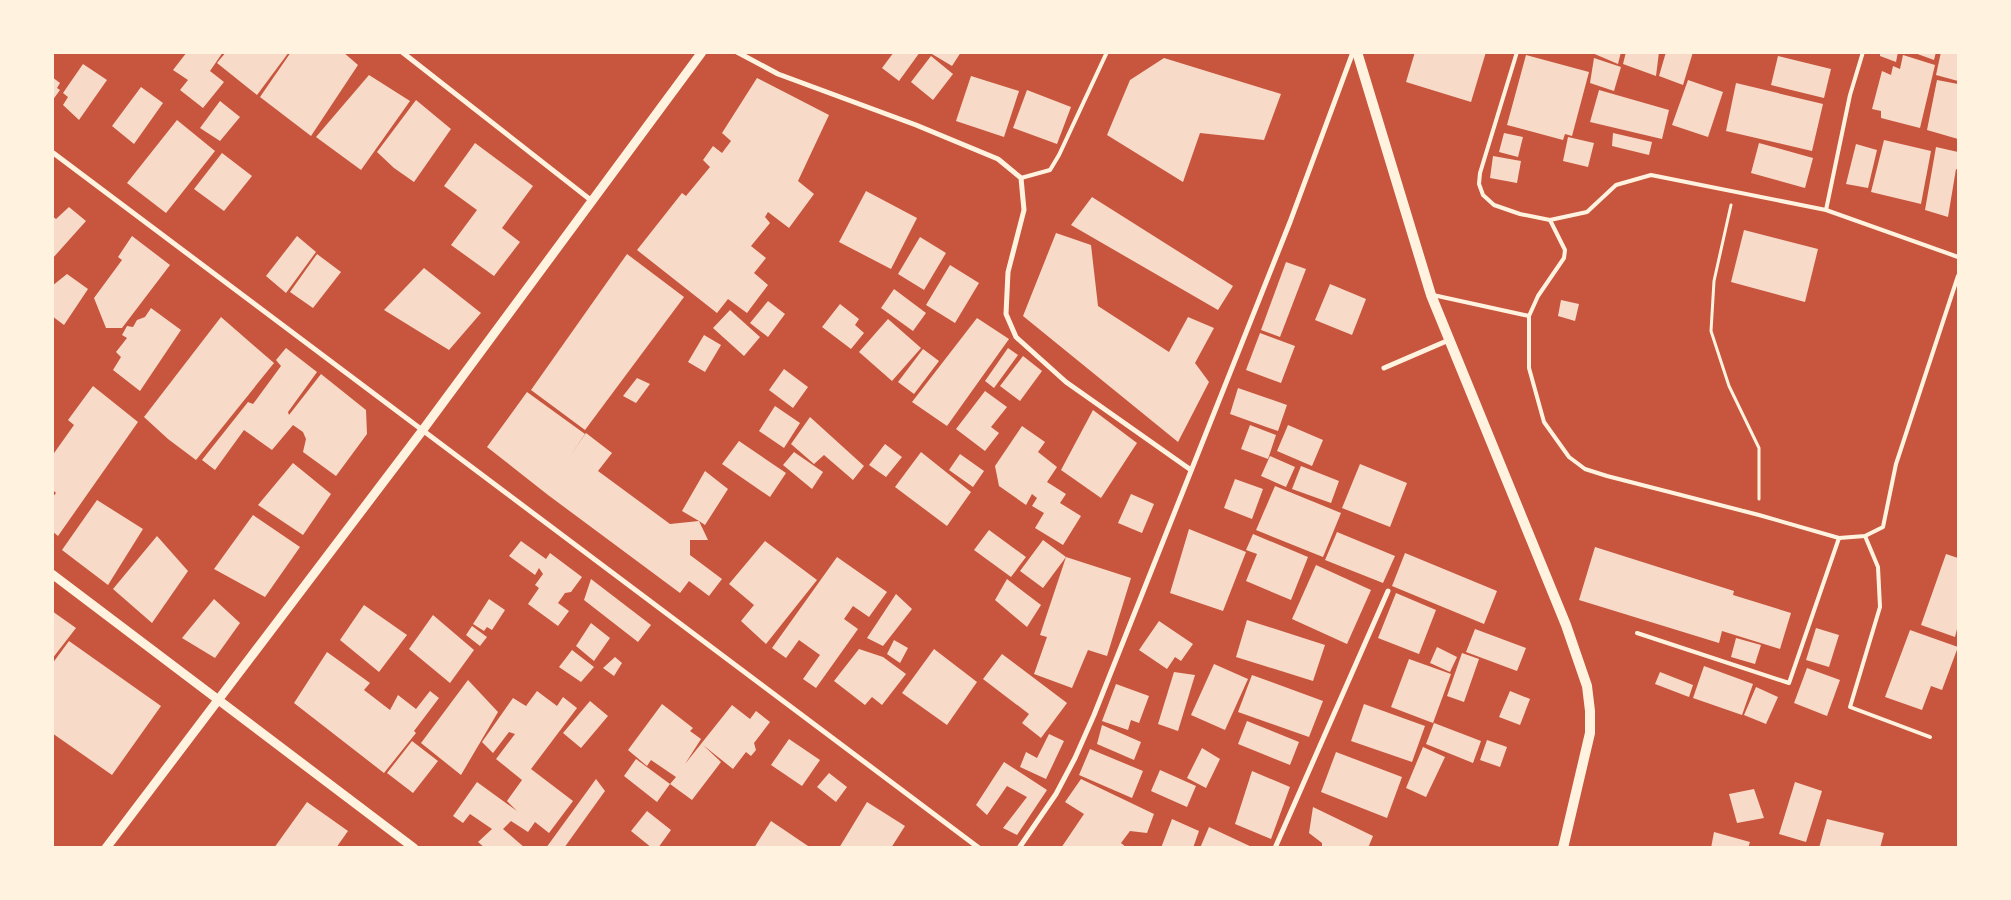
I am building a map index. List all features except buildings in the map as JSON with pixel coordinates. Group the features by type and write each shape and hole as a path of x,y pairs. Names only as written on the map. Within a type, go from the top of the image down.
{"main road":[{"path":"1357,52 1431,295 1566,625 1587,686 1590,733 1563,848"}],"street":[{"path":"402,52 592,201"},
{"path":"106,848 422,431 702,52"},
{"path":"737,52 778,74 916,125 998,159 1021,178 1024,210 1008,272 1006,314 1016,338 1066,382 1192,470"},
{"path":"1019,848 1056,794 1075,758 1290,222 1353,52"},
{"path":"52,152 979,848"},
{"path":"1384,368 1450,340"},
{"path":"52,574 414,848"},
{"path":"1275,848 1388,591"}],"lane":[{"path":"1021,178 1050,170 1060,155 1107,52"},
{"path":"1517,52 1480,173 1479,184 1483,195 1494,205 1520,214 1550,220 1587,212 1616,186 1651,175 1826,210 1958,257"},
{"path":"1826,210 1850,95 1863,52"},
{"path":"1550,220 1565,250 1564,258 1538,296 1529,316 1529,368 1544,422 1569,457 1585,468 1607,476 1759,515 1839,538 1865,536 1882,527 1896,464 1958,276"},
{"path":"1431,295 1529,316"},
{"path":"1865,536 1878,567 1880,607 1850,707 1930,737"},
{"path":"1638,633 1789,683 1839,538"}],"path":[{"path":"1735,191 1714,281 1711,331 1729,386 1759,448 1759,515"}]}
